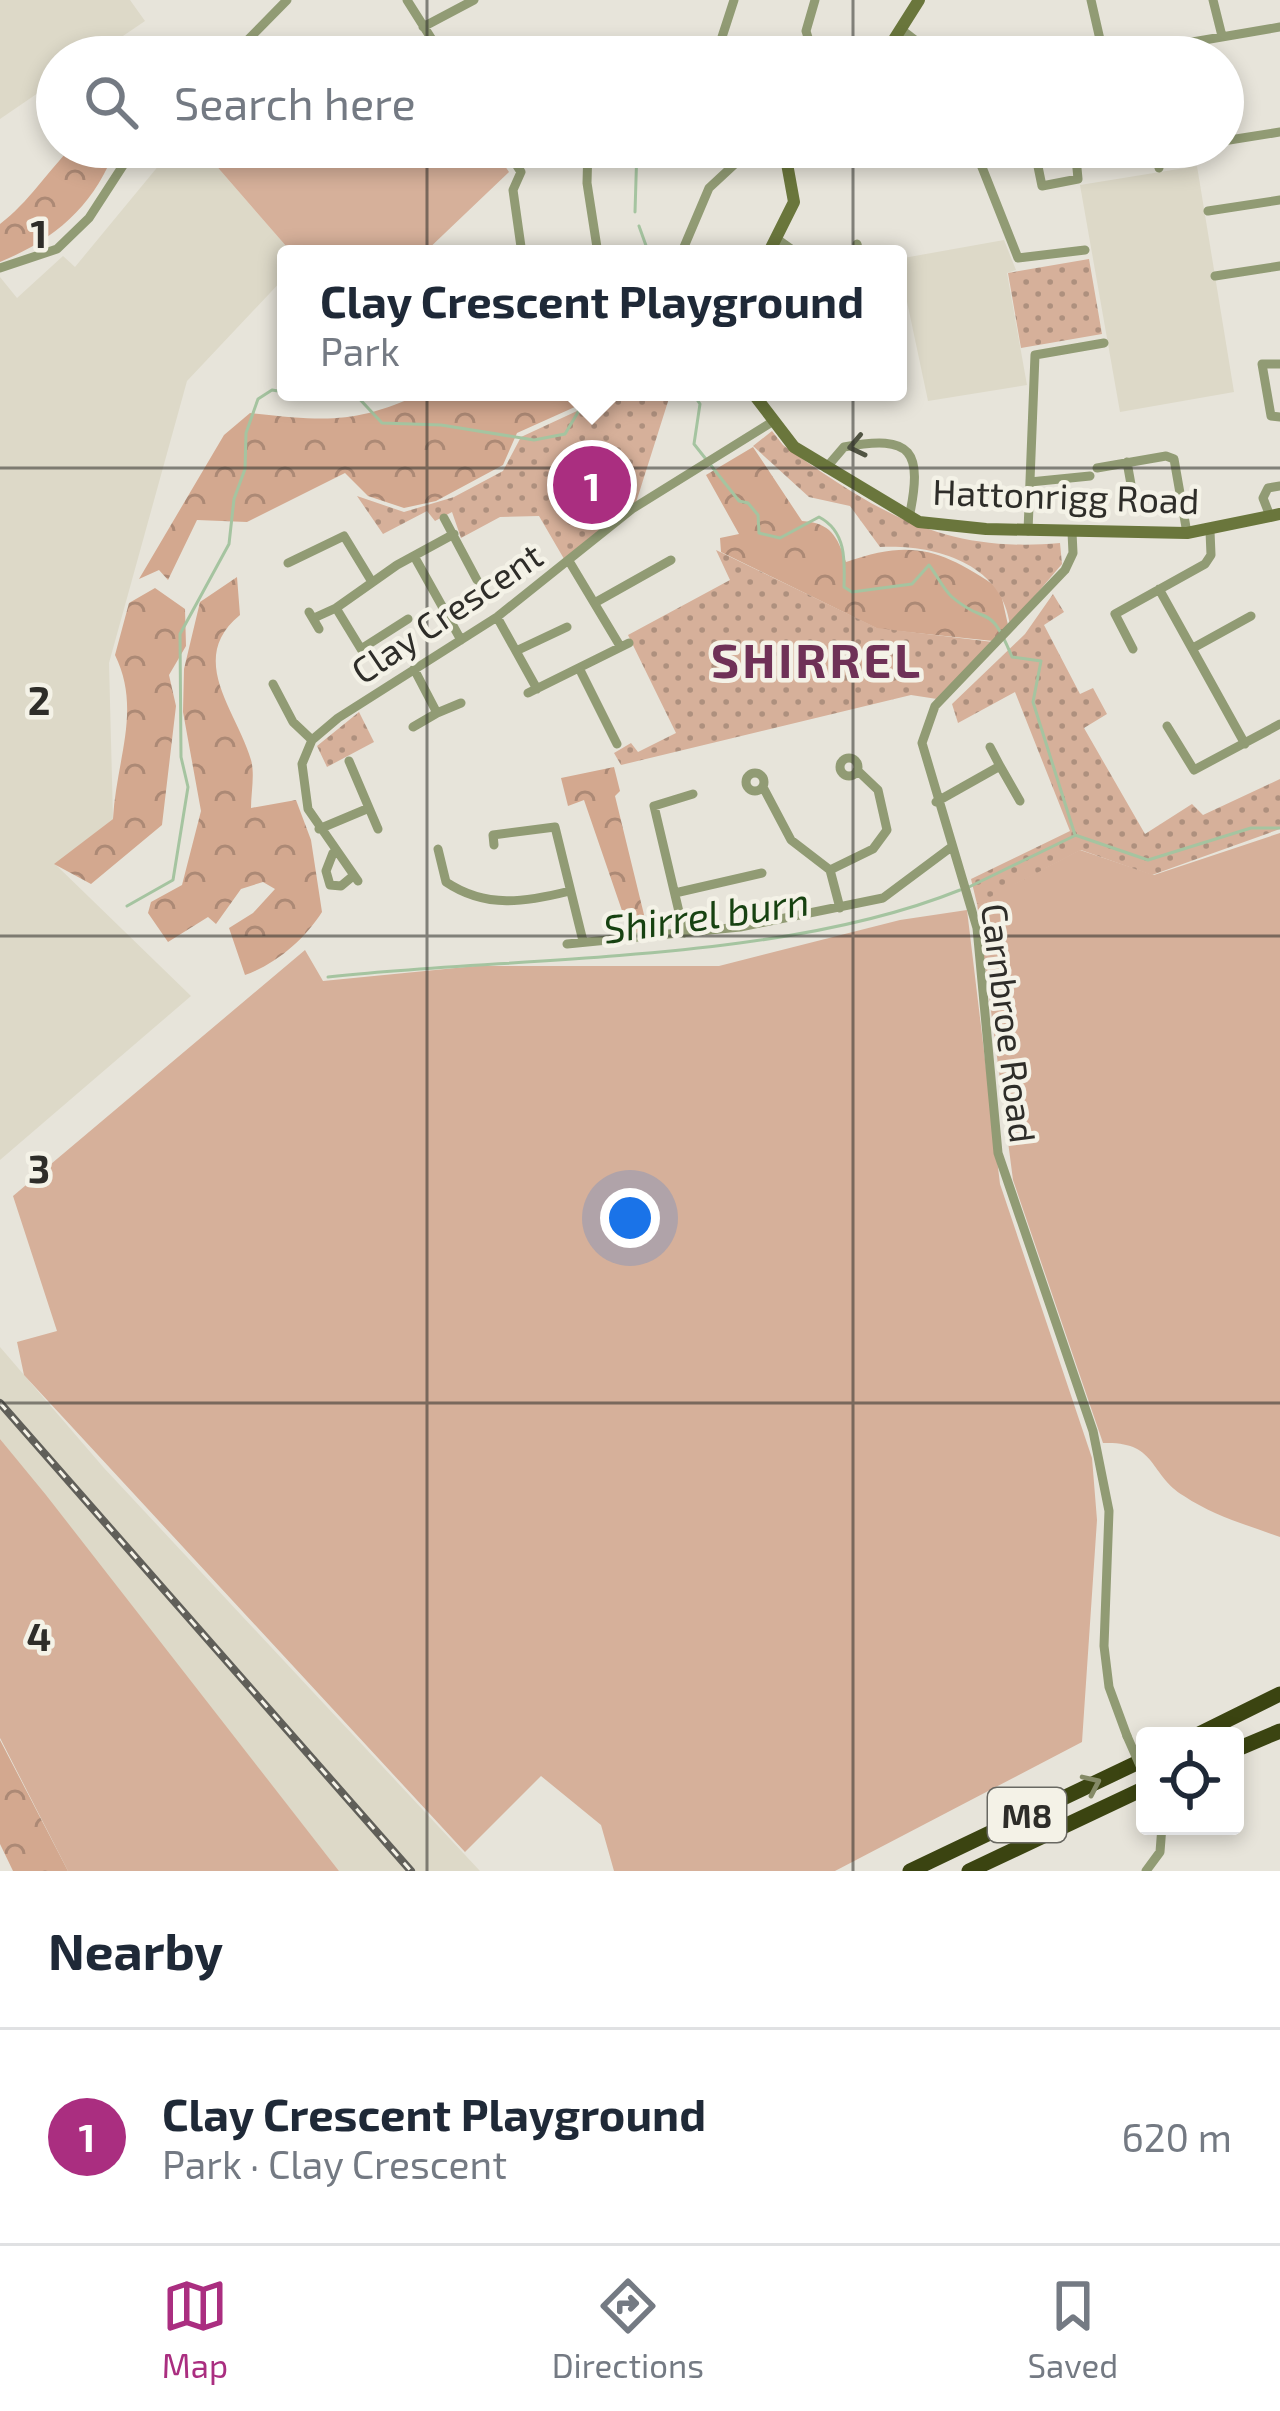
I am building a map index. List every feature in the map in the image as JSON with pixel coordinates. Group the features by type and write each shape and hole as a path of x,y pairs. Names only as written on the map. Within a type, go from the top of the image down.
{"highway":[{"path":"1215,1727 1280,1698"},
{"path":"1244,1746 1280,1731"},
{"name":"M8","path":"910,1871 1136,1764"},
{"name":"M8","path":"969,1871 1136,1792"}],"street":[{"path":"252,36 287,0"},
{"path":"407,0 429,36"},
{"path":"423,27 474,0"},
{"path":"722,36 734,0"},
{"path":"808,36 815,0"},
{"path":"898,36 919,0"},
{"path":"1091,0 1099,36"},
{"path":"1214,0 1222,36 1280,27"},
{"path":"902,30 910,36"},
{"path":"1244,138 1280,132"},
{"path":"0,268 57,249 89,218 121,168"},
{"path":"518,168 513,190 522,245"},
{"path":"587,168 596,245"},
{"path":"685,245 709,188 730,168"},
{"path":"773,245 794,202 791,168"},
{"path":"982,168 1018,258 1085,250"},
{"path":"1038,168 1042,186 1078,178 1077,168"},
{"path":"1208,212 1280,200"},
{"path":"777,239 785,245"},
{"path":"1215,276 1280,266"},
{"path":"1028,531 1035,355 1104,343"},
{"path":"1280,364 1262,364 1271,416 1280,416"},
{"name":"Hattonrigg Road","path":"758,401 794,447 909,518 946,527 1187,533 1275,515"},
{"name":"Clay Crescent","path":"312,740 497,617 632,509 772,422"},
{"path":"826,467 844,447 893,440 905,447 912,454 915,487 909,518"},
{"path":"1030,482 1127,462 1174,459 1187,533"},
{"path":"1127,462 1132,490"},
{"path":"1275,515 1263,498 1268,488 1280,486"},
{"path":"444,518 477,580"},
{"path":"1133,649 1115,614 1205,564 1211,555 1210,531"},
{"name":"Carnbroe Road","path":"1072,532 1072,553 1065,570 935,706 922,733 936,802 977,928 998,1153 1093,1431 1109,1511 1104,1646 1109,1687 1136,1756"},
{"path":"314,620 454,534"},
{"path":"288,563 344,536 372,582"},
{"path":"414,556 461,640"},
{"path":"598,601 671,560"},
{"path":"497,617 532,691 624,644 569,561"},
{"path":"1159,589 1245,743"},
{"path":"336,608 361,649 408,619"},
{"path":"1193,648 1251,616"},
{"path":"516,651 567,627"},
{"path":"578,668 617,744"},
{"path":"414,669 437,712"},
{"path":"273,684 293,722 312,740 302,764 303,789 319,830 356,879 330,885 326,871 334,853"},
{"path":"413,727 461,703"},
{"path":"1167,726 1190,770 1280,724"},
{"path":"990,746 1020,801"},
{"path":"350,761 378,829"},
{"path":"936,802 1000,766"},
{"path":"830,870 872,849 887,830 878,790 857,770"},
{"path":"763,787 791,840 830,870 840,908"},
{"path":"684,933 654,802 692,794"},
{"path":"319,830 369,808"},
{"path":"494,845 493,835 552,824 583,941"},
{"path":"567,944 684,933 840,908 891,894 950,848"},
{"path":"438,849 446,882 468,894 510,903 570,891"},
{"path":"675,893 761,873"},
{"path":"1146,1871 1160,1852 1161,1835"}],"shaded area":[{"path":"0,0 130,0 145,21 123,36 36,36 36,94 0,119"},
{"path":"157,168 218,168 285,245 277,245 277,286 187,381 109,663 113,819 55,864 191,996 0,1160 0,277 17,298 63,256 75,267"},
{"path":"218,168 506,168 509,172 432,245 285,245"},
{"path":"1197,168 1234,392 1120,412 1080,185"},
{"path":"1004,240 1016,270 1007,273 1027,385 928,401 907,302 907,257"},
{"path":"1089,259 1102,334 1021,348 1008,273"},
{"path":"582,401 668,401 633,512 567,564 539,516 500,517 461,538 452,512 435,521 427,511 383,534 357,496 404,512 454,497 503,471 521,437 577,411"},
{"path":"772,431 783,445 849,490 912,523 980,542 1060,543 1062,564 1010,625 994,586 980,572 943,554 880,547 850,506 809,497 753,446"},
{"path":"716,550 877,628 993,642 937,699 911,695 621,765 614,753 631,743 638,752 676,733 628,635 730,580"},
{"path":"1053,594 1064,612 1044,625 1080,694 1093,688 1107,714 1084,728 1145,834 1192,804 1203,815 1280,779 1280,829 1152,875 1081,850 977,904 971,879 1070,831 1015,692 958,723 952,704 1025,634"},
{"path":"359,712 374,742 327,767 317,746"},
{"path":"1280,833 1280,1537 1195,1503 1172,1487 1134,1447 1103,1443 1013,1180 977,903 1080,850 1154,875"},
{"path":"967,910 1000,1184 1092,1458 1097,1520 1082,1742 835,1871 614,1871 601,1825 541,1776 465,1852 24,1375 17,1342 57,1331 13,1196 305,950 323,981 476,966 719,966 900,920"},
{"path":"0,1347 104,1468 480,1871 339,1871 0,1439"},
{"path":"0,1439 339,1871 68,1871 0,1738"}],"green space":[{"path":"53,168 107,168 71,218 0,262 0,224"},
{"path":"402,401 579,401 517,433 503,465 436,501 404,508 368,496 345,473 247,522 197,520 168,580 159,570 139,579 224,435 250,413 339,418"},
{"path":"753,447 802,521 831,532 846,562 909,550 944,557 1000,589 1008,625 993,641 878,629 721,552 720,538 739,534 706,475"},
{"path":"237,577 240,615 224,632 217,649 220,686 251,760 251,808 296,800 311,840 322,912 288,950 245,975 229,928 253,913 275,889 263,882 241,889 216,924 208,917 168,942 148,913 151,902 182,885 201,811 183,712 184,669 200,602"},
{"path":"155,588 185,609 186,646 169,675 176,706 162,825 91,884 54,864 113,819 127,716 123,675 115,655 129,603"},
{"path":"614,767 620,791 615,796 648,931 630,934 584,800 568,806 561,778"},
{"path":"0,1740 68,1871 13,1871 0,1844"}],"waterway":[{"path":"635,212 636,168"},
{"path":"639,226 646,245"},
{"name":"Shirrel burn","path":"127,906 173,880 188,787 181,757 180,634 229,544 234,499 245,469 246,433 258,399 277,391"},
{"name":"Shirrel burn","path":"361,401 382,423 441,425 534,440 565,434 585,401"},
{"path":"698,401 694,444 739,501 748,503 758,515 759,533 780,538 819,517 839,538 844,587 852,592 912,584 929,565 952,597 992,621 1012,657 1041,661 1033,702 1075,835 1148,860 1251,828 1280,828"},
{"name":"Shirrel burn","path":"969,887 1074,836"},
{"name":"Shirrel burn","path":"328,977 732,944 889,914 960,890"}],"railway":[{"path":"0,1403 411,1871"}],"place":[{"name":"Clay Crescent Playground","path":"592,485"}],"district":[{"name":"SHIRREL","path":"817,659"}]}
